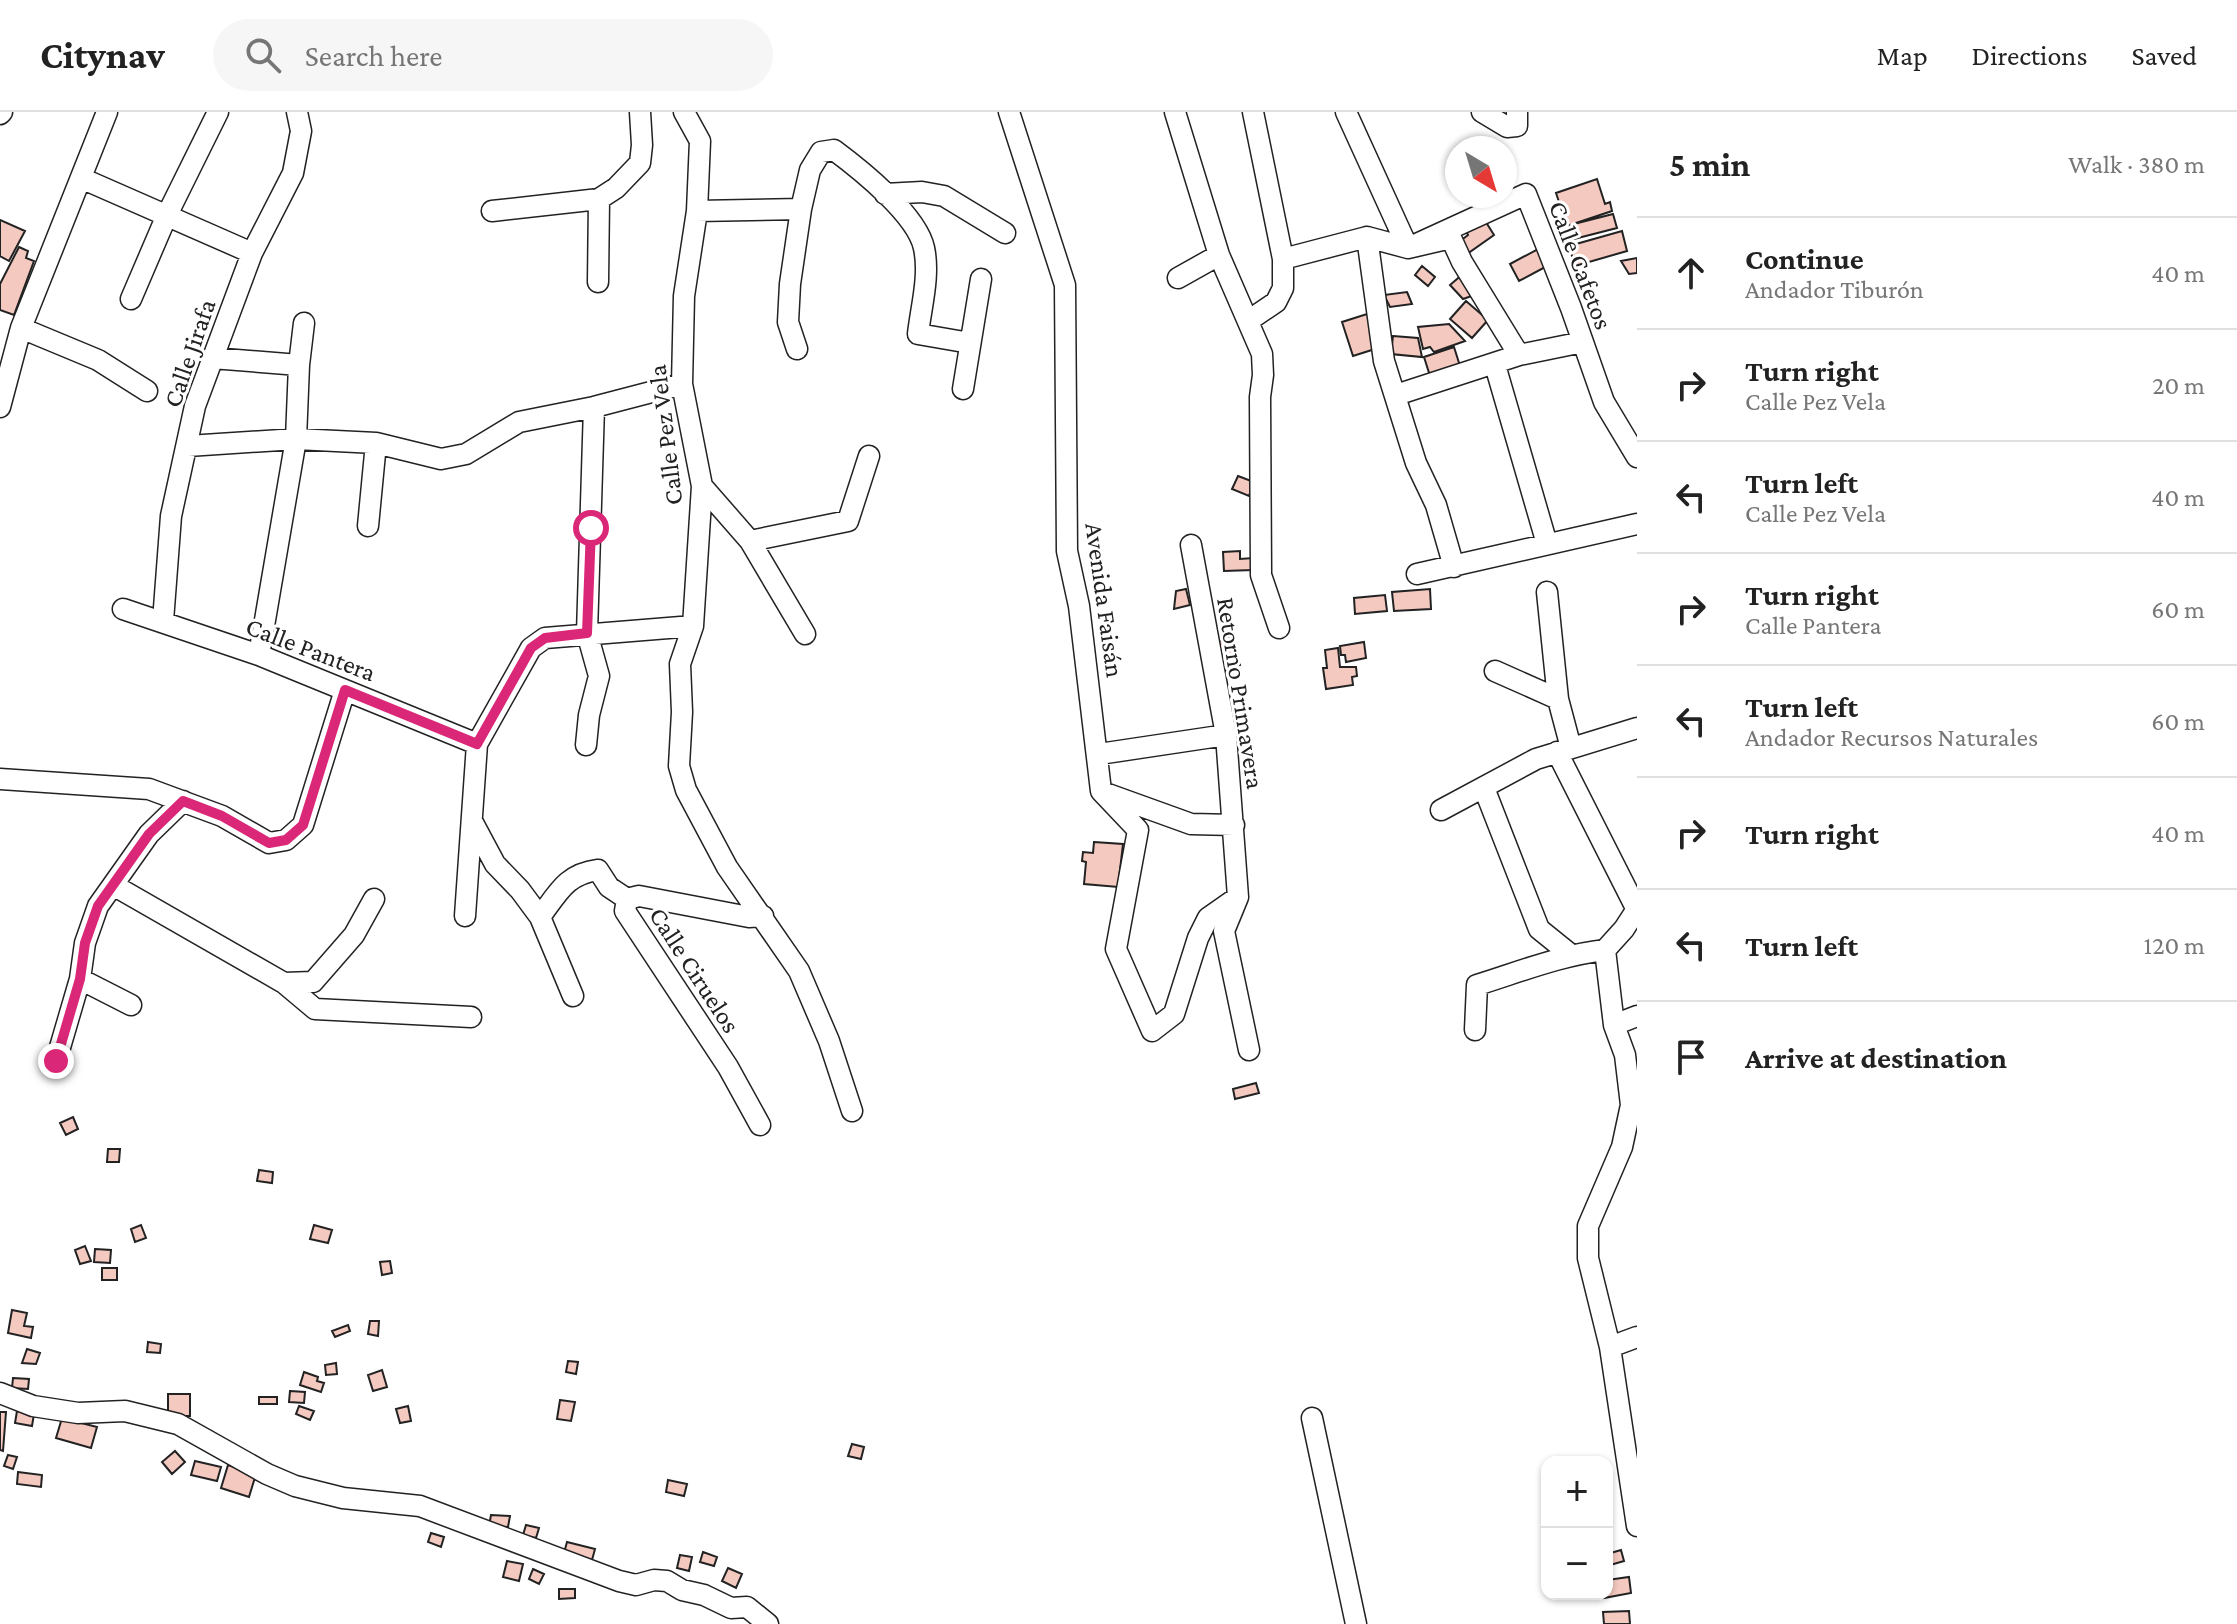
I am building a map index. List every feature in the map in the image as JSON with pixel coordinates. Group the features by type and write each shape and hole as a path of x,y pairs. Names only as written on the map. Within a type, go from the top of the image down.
{"street":[{"path":"0,407 21,328 107,112"},
{"path":"131,299 167,215 218,112"},
{"name":"Calle Jirafa","path":"163,621 171,516 195,406 252,253 293,173 301,131 297,112"},
{"path":"492,211 599,199 616,188 640,163 640,112"},
{"name":"Calle Pez Vela","path":"684,112 700,141 697,211 684,296 682,384 702,486 693,626 680,664 682,712 679,766 686,790 727,867 799,971 829,1041 852,1111"},
{"name":"Avenida Faisán","path":"1009,112 1065,285 1067,551 1079,606 1101,791"},
{"path":"1175,112 1219,255 1262,354 1261,575 1279,628"},
{"path":"1248,321 1276,302 1283,288 1283,259 1253,112"},
{"path":"1346,112 1408,248"},
{"path":"1482,112 1507,127 1517,119"},
{"path":"797,349 788,322 801,209 810,170 821,152 834,150 885,194 917,230 924,248 926,269 918,334 970,343"},
{"path":"81,178 252,253"},
{"path":"885,194 922,192 944,196 1005,233"},
{"name":"Calle Cafetos","path":"1408,248 1526,194 1604,402 1637,457"},
{"path":"598,282 599,199"},
{"path":"697,211 801,209"},
{"path":"1283,259 1367,237 1408,248 1451,238 1462,262 1519,355"},
{"path":"1367,237 1384,361 1416,463 1436,505 1454,567"},
{"path":"1178,278 1219,255"},
{"path":"963,389 981,279"},
{"path":"259,655 296,439 304,323"},
{"path":"21,328 98,360 147,391"},
{"path":"1396,395 1519,355 1583,342"},
{"path":"212,358 299,365"},
{"path":"1495,365 1547,544"},
{"path":"188,446 296,439 376,443 441,459 466,454 519,422 594,407 682,384"},
{"path":"586,745 589,715 599,676 587,633 594,407"},
{"path":"368,526 376,443"},
{"path":"750,541 848,521 869,456"},
{"path":"702,486 750,541 805,634"},
{"path":"1417,574 1637,524"},
{"name":"Retorno Primavera","path":"1191,545 1226,735 1238,897"},
{"path":"1475,1030 1477,985 1570,954 1605,950 1637,910 1564,750 1547,592"},
{"name":"Calle Pantera","path":"123,609 259,655 477,744"},
{"path":"465,916 477,744 531,648 545,638 693,626"},
{"path":"1495,671 1558,699"},
{"path":"0,779 149,789 222,816 269,843 286,840 303,825 345,690"},
{"path":"1441,810 1536,759 1637,728"},
{"path":"1099,754 1226,735"},
{"path":"1484,788 1539,929 1570,954"},
{"path":"1101,791 1191,824 1234,825"},
{"path":"1101,791 1138,830 1116,949 1152,1031 1174,1014 1198,938 1208,918 1238,897"},
{"path":"56,1061 80,979 85,943 98,906 149,834 183,801"},
{"path":"472,820 495,864 540,917 573,996"},
{"path":"540,917 566,883 580,873 598,870 609,887 627,899 639,896 749,917 763,916"},
{"path":"113,885 284,983 315,1009 471,1017"},
{"path":"1238,897 1224,931 1249,1050"},
{"path":"284,983 313,982 354,935 374,899"},
{"name":"Calle Ciruelos","path":"627,899 625,911 728,1067 760,1125"},
{"path":"1605,950 1614,1025 1625,1055 1634,1106 1622,1147 1588,1226 1588,1258 1610,1347 1637,1526"},
{"path":"80,979 131,1005"},
{"path":"1614,1025 1637,1016"},
{"path":"1610,1347 1637,1337"},
{"path":"0,1393 33,1406 78,1413 125,1411 178,1424 295,1486 343,1498 420,1506 619,1581 636,1585 654,1580 667,1581 682,1590 704,1595 731,1608 747,1607 768,1624"},
{"path":"1312,1418 1356,1624"}],"building":[{"path":"1597,179 1605,204 1610,202 1612,211 1567,226 1556,193"},
{"path":"1613,214 1617,228 1574,239 1570,225"},
{"path":"1484,219 1494,235 1467,254 1459,242 1468,235 1466,231"},
{"path":"0,220 25,231 9,261 0,256"},
{"path":"1622,231 1627,251 1575,266 1569,246"},
{"path":"19,247 28,251 26,258 34,261 14,315 0,310 0,284"},
{"path":"1540,248 1549,265 1519,281 1510,264"},
{"path":"1637,258 1637,273 1629,274 1621,261"},
{"path":"1422,266 1435,277 1428,286 1415,275"},
{"path":"1464,273 1480,293 1463,299 1450,285"},
{"path":"1407,292 1412,304 1390,307 1384,295"},
{"path":"1466,301 1488,320 1472,338 1450,319"},
{"path":"1367,314 1378,348 1353,356 1342,322"},
{"path":"1449,324 1465,341 1434,352 1430,347 1423,349 1418,327"},
{"path":"1393,336 1418,338 1422,357 1391,354"},
{"path":"1454,347 1460,366 1430,376 1424,357"},
{"path":"1238,476 1254,482 1249,496 1232,489"},
{"path":"1240,551 1240,559 1253,558 1253,570 1224,571 1223,552"},
{"path":"1186,589 1190,605 1174,609 1176,591"},
{"path":"1430,589 1431,609 1394,611 1392,592"},
{"path":"1385,595 1387,611 1355,614 1354,598"},
{"path":"1229,637 1240,665 1225,671 1215,643"},
{"path":"1364,642 1366,658 1346,662 1340,646"},
{"path":"1338,648 1340,667 1356,667 1357,676 1352,677 1353,685 1326,689 1323,668 1327,668 1325,650"},
{"path":"1094,842 1123,844 1118,887 1084,884 1086,862 1082,861 1083,852 1093,853"},
{"path":"1256,1083 1259,1093 1235,1099 1233,1089"},
{"path":"73,1117 78,1129 66,1135 60,1123"},
{"path":"108,1149 120,1149 119,1162 107,1162"},
{"path":"259,1170 273,1172 272,1183 257,1181"},
{"path":"141,1225 146,1238 135,1242 131,1229"},
{"path":"314,1225 332,1230 328,1243 310,1239"},
{"path":"85,1246 91,1261 80,1264 75,1250"},
{"path":"95,1249 111,1250 110,1263 94,1262"},
{"path":"390,1261 392,1273 382,1275 380,1262"},
{"path":"102,1268 117,1268 117,1280 102,1280"},
{"path":"12,1310 27,1313 24,1326 33,1327 31,1338 8,1333"},
{"path":"370,1321 379,1321 378,1336 368,1334"},
{"path":"348,1325 350,1331 335,1337 332,1331"},
{"path":"148,1342 161,1344 160,1353 147,1352"},
{"path":"27,1349 40,1353 36,1364 22,1363"},
{"path":"568,1361 578,1362 576,1374 566,1372"},
{"path":"336,1363 337,1374 326,1375 325,1365"},
{"path":"382,1370 387,1387 373,1391 368,1375"},
{"path":"304,1372 324,1383 321,1392 300,1385"},
{"path":"13,1378 29,1379 28,1389 12,1388"},
{"path":"290,1391 305,1392 304,1403 289,1402"},
{"path":"168,1394 190,1394 190,1416 168,1416"},
{"path":"259,1397 277,1397 277,1404 259,1404"},
{"path":"560,1400 575,1402 571,1421 557,1419"},
{"path":"299,1406 314,1411 310,1420 296,1414"},
{"path":"408,1406 411,1421 400,1423 396,1409"},
{"path":"17,1411 34,1414 32,1426 15,1423"},
{"path":"0,1412 6,1412 3,1451 0,1450"},
{"path":"62,1418 97,1427 91,1448 56,1438"},
{"path":"852,1444 864,1447 861,1459 848,1456"},
{"path":"175,1451 185,1462 172,1474 162,1462"},
{"path":"8,1455 17,1457 13,1469 4,1466"},
{"path":"195,1461 221,1467 217,1481 191,1475"},
{"path":"228,1465 256,1474 249,1497 221,1488"},
{"path":"18,1472 42,1475 41,1487 17,1484"},
{"path":"668,1480 687,1484 684,1496 666,1492"},
{"path":"491,1515 510,1516 508,1527 489,1526"},
{"path":"526,1525 539,1528 536,1538 523,1535"},
{"path":"431,1533 444,1537 441,1547 428,1542"},
{"path":"567,1542 595,1549 592,1560 564,1553"},
{"path":"1621,1550 1624,1561 1613,1564 1613,1552"},
{"path":"703,1552 717,1557 714,1566 700,1562"},
{"path":"680,1555 692,1557 689,1571 677,1568"},
{"path":"507,1561 523,1564 519,1581 503,1577"},
{"path":"728,1568 742,1574 736,1588 722,1581"},
{"path":"533,1569 544,1574 539,1584 529,1579"},
{"path":"1629,1577 1631,1593 1613,1596 1613,1579"},
{"path":"559,1589 575,1589 575,1598 559,1599"},
{"path":"1629,1611 1630,1624 1604,1624 1603,1612"}],"route":[{"path":"56,1061 80,979 85,943 98,906 149,834 183,801 222,816 269,843 286,840 303,825 345,690 477,744 531,648 545,638 587,633 591,528"}]}
